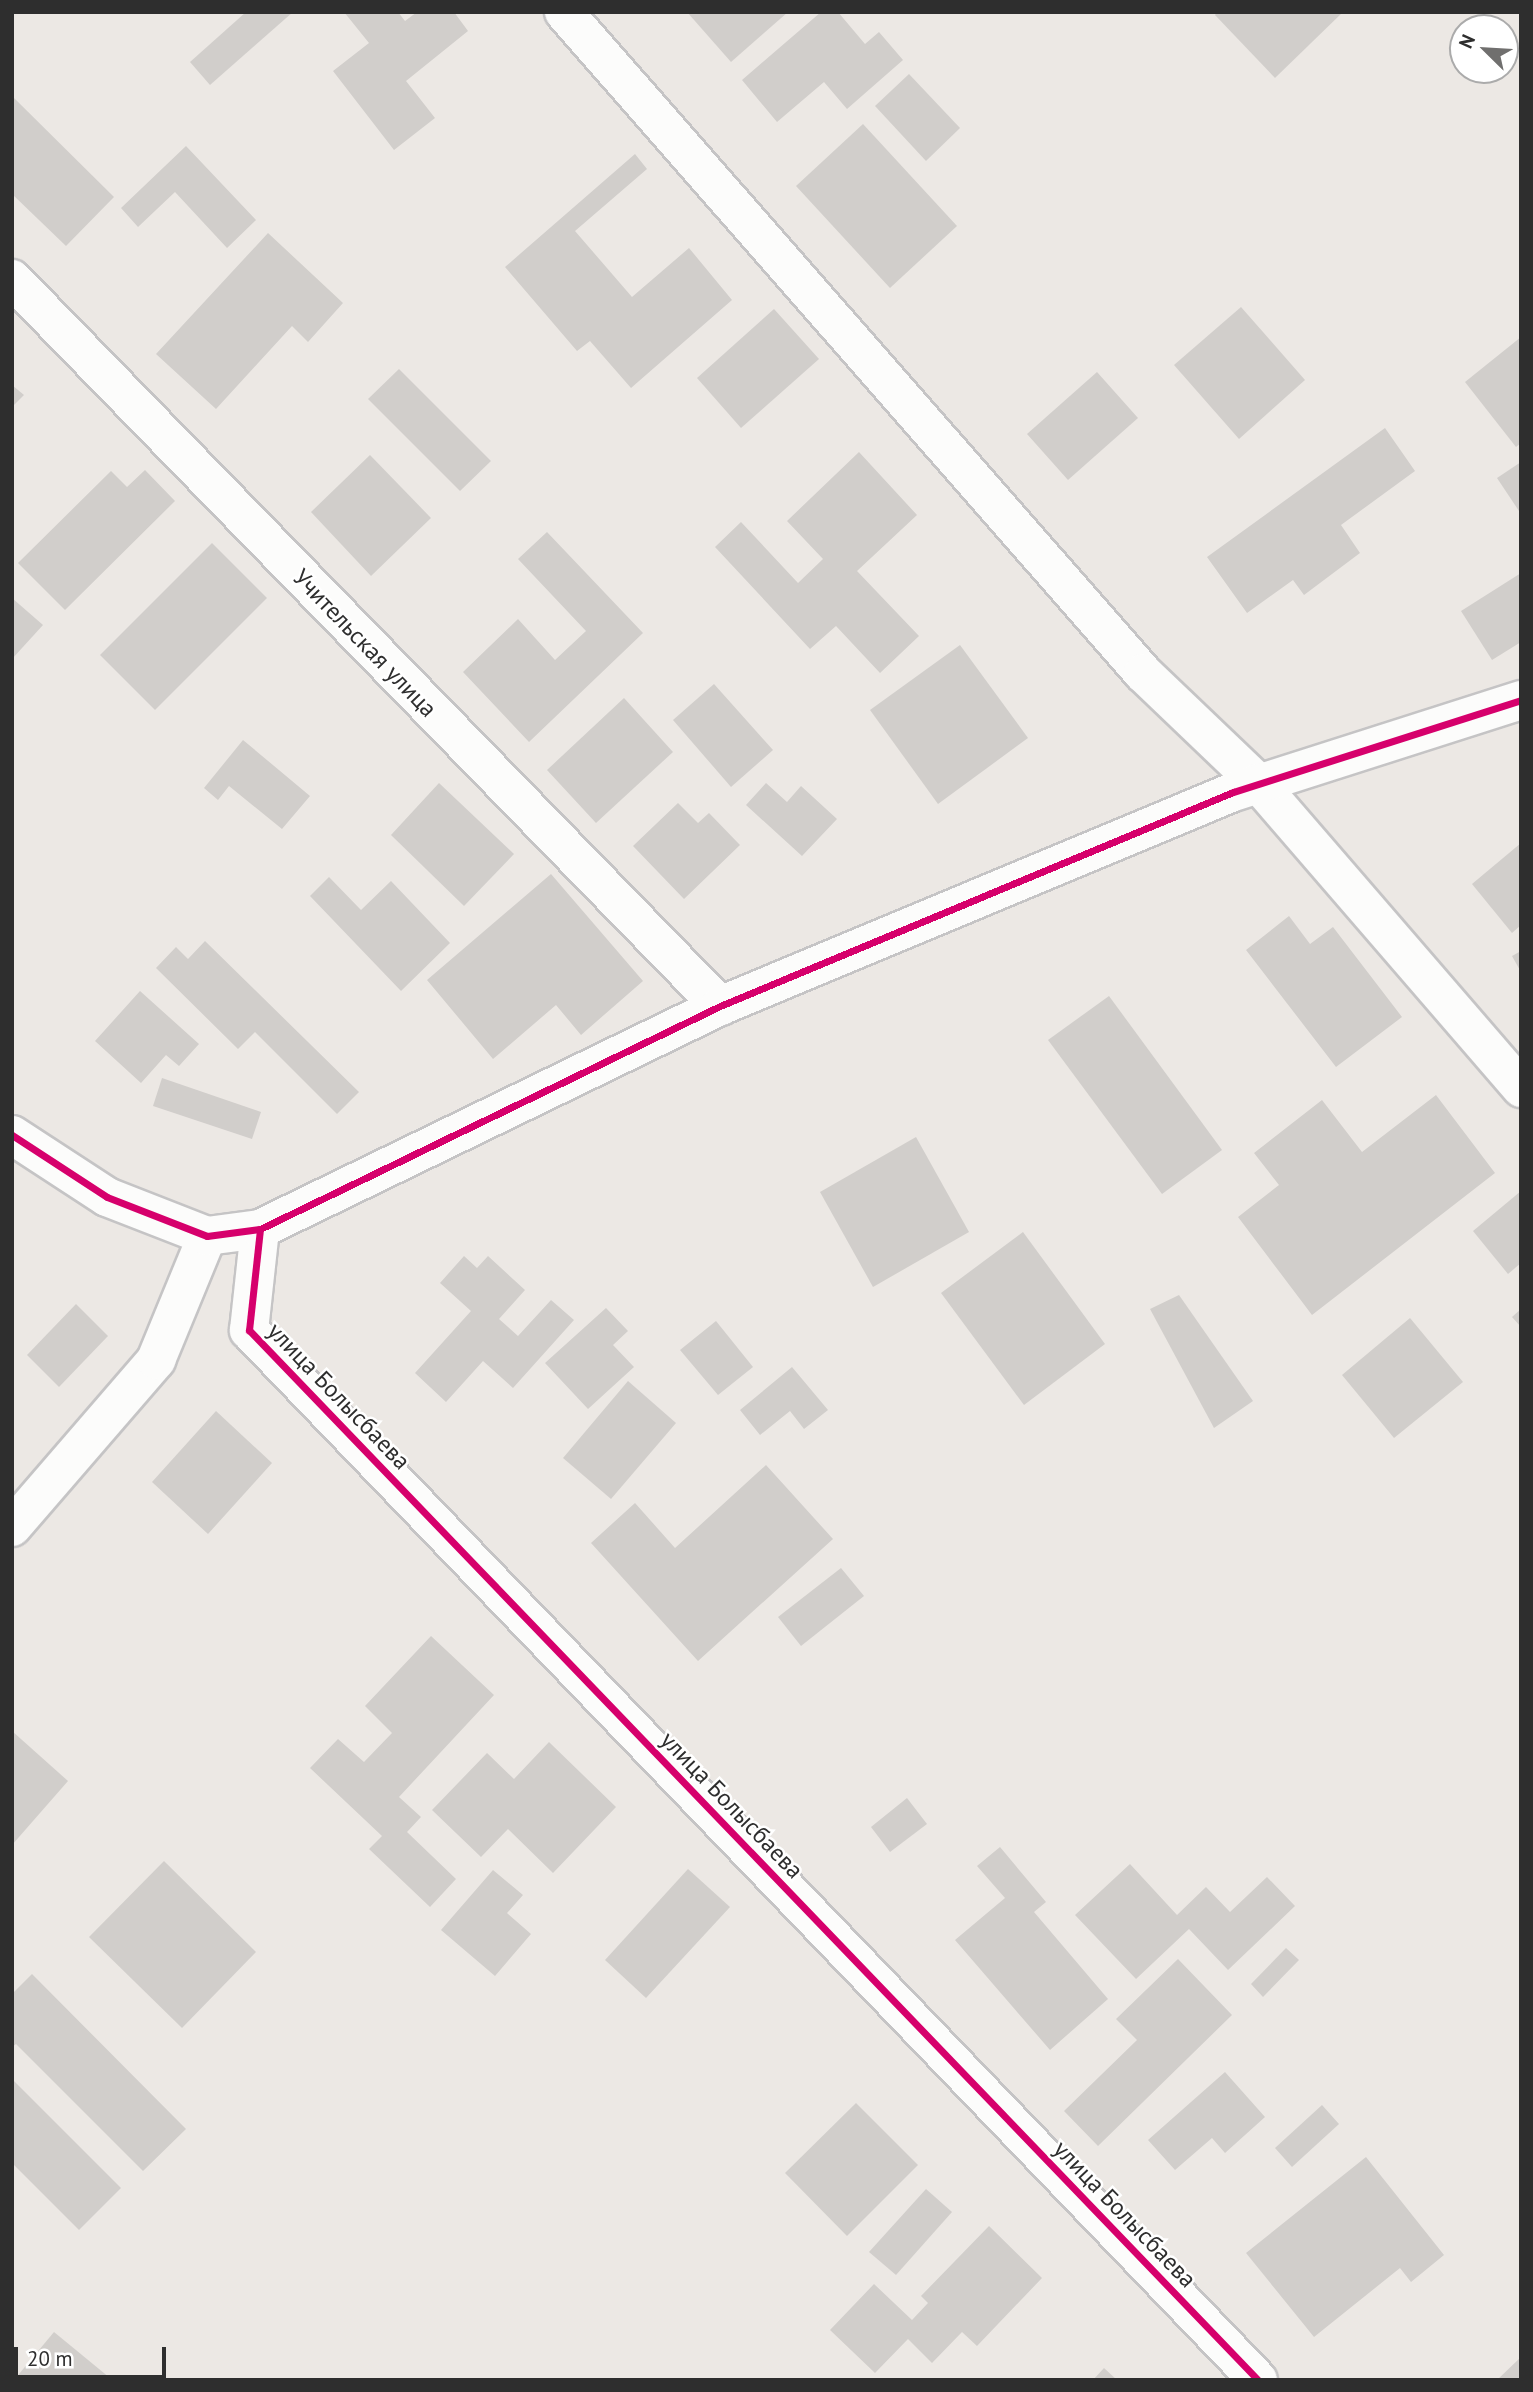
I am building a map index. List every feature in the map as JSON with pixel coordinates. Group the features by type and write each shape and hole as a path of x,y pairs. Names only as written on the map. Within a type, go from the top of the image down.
{"street":[{"path":"564,12 1143,673 1258,783 1521,1088"},
{"name":"Учительская улица","path":"12,279 720,1006"},
{"path":"12,1135 107,1197 207,1236 260,1229 720,1006 1258,783 1521,701"},
{"name":"улица Болысбаева","path":"260,1229 248,1330 1258,2380"},
{"path":"12,1527 156,1360 207,1236"}],"building":[{"path":"246,12 293,12 210,85 190,62"},
{"path":"344,12 398,12 405,21 417,12 454,12 468,31 406,81 435,118 394,150 333,71 369,43"},
{"path":"687,12 788,12 731,62"},
{"path":"821,12 838,12 865,44 879,32 903,60 847,109 824,82 777,122 742,80"},
{"path":"1217,12 1343,12 1275,78 1215,15"},
{"path":"909,74 960,128 926,161 875,106"},
{"path":"12,96 114,197 66,246 12,194"},
{"path":"863,124 957,226 890,288 796,186"},
{"path":"186,146 256,220 227,248 175,192 138,227 121,208"},
{"path":"635,154 647,169 575,231 632,297 689,248 732,300 631,388 590,341 577,351 505,267"},
{"path":"268,233 343,303 308,342 292,326 216,409 156,354"},
{"path":"1241,307 1305,380 1239,439 1174,365"},
{"path":"774,309 819,359 741,428 697,378"},
{"path":"1521,337 1521,443 1516,447 1465,382"},
{"path":"399,369 491,461 460,491 368,399"},
{"path":"1097,372 1138,418 1068,480 1027,434"},
{"path":"12,385 24,395 12,407"},
{"path":"1385,428 1415,471 1341,525 1360,553 1304,595 1293,580 1247,613 1207,557"},
{"path":"859,452 917,515 857,571 919,636 880,673 836,626 810,649 715,547 741,522 798,583 823,559 787,521"},
{"path":"370,455 431,518 371,576 311,512"},
{"path":"1521,462 1521,514 1497,478"},
{"path":"145,470 175,501 65,610 18,563 111,471 127,487"},
{"path":"547,532 643,633 529,742 463,672 518,619 555,660 586,631 518,559"},
{"path":"212,543 267,598 155,710 100,655"},
{"path":"1521,573 1521,642 1492,660 1461,611"},
{"path":"12,598 43,625 12,659"},
{"path":"960,645 1028,738 938,804 870,710"},
{"path":"714,684 773,750 731,787 673,720"},
{"path":"624,698 673,752 596,823 547,770"},
{"path":"243,740 310,796 282,829 229,786 218,800 204,788"},
{"path":"439,783 514,854 464,906 391,835"},
{"path":"766,783 787,802 801,786 837,819 802,856 746,805"},
{"path":"678,803 698,823 709,813 740,845 684,899 633,846"},
{"path":"1521,843 1521,925 1512,933 1472,884"},
{"path":"551,874 643,981 581,1035 556,1005 493,1059 427,980"},
{"path":"329,877 361,910 391,881 450,943 401,991 310,896"},
{"path":"1289,916 1310,944 1333,927 1402,1017 1336,1067 1246,950"},
{"path":"205,941 359,1092 337,1114 255,1032 238,1049 156,968 176,947 188,959"},
{"path":"1521,951 1521,972 1512,956"},
{"path":"140,991 199,1044 179,1066 166,1055 141,1083 95,1041"},
{"path":"1109,996 1222,1150 1162,1194 1048,1040"},
{"path":"162,1078 261,1112 252,1139 153,1106"},
{"path":"1436,1095 1495,1173 1312,1315 1238,1217 1279,1185 1254,1153 1322,1100 1362,1152"},
{"path":"916,1137 969,1232 873,1287 820,1192"},
{"path":"1521,1191 1521,1263 1508,1274 1473,1231"},
{"path":"1023,1232 1105,1344 1024,1405 941,1293"},
{"path":"464,1256 477,1268 488,1256 525,1290 499,1319 518,1336 551,1300 574,1320 513,1388 483,1361 446,1402 415,1373 471,1311 440,1283"},
{"path":"1179,1295 1253,1401 1214,1428 1150,1309"},
{"path":"76,1304 108,1336 59,1387 27,1355"},
{"path":"606,1308 628,1331 613,1345 634,1367 588,1409 545,1363"},
{"path":"1521,1309 1521,1327 1512,1317"},
{"path":"1410,1318 1463,1382 1394,1438 1342,1375"},
{"path":"716,1321 753,1367 718,1395 680,1350"},
{"path":"792,1367 828,1410 804,1429 790,1411 760,1435 740,1410"},
{"path":"628,1381 676,1423 611,1499 563,1458"},
{"path":"216,1411 272,1463 208,1534 152,1482"},
{"path":"766,1465 833,1539 698,1661 591,1543 635,1503 675,1548"},
{"path":"841,1568 864,1596 801,1646 778,1617"},
{"path":"431,1636 494,1695 399,1797 421,1817 407,1832 456,1879 430,1907 369,1849 382,1836 310,1768 338,1739 364,1762 392,1733 365,1706"},
{"path":"12,1731 68,1781 12,1845"},
{"path":"549,1742 616,1807 553,1873 508,1829 481,1857 432,1810 487,1753 514,1779"},
{"path":"907,1798 927,1824 890,1852 871,1827"},
{"path":"1000,1847 1046,1902 1034,1912 1108,1999 1050,2050 955,1940 1005,1898 977,1866"},
{"path":"164,1861 256,1952 182,2028 89,1937"},
{"path":"1130,1864 1177,1915 1206,1887 1230,1912 1267,1877 1295,1906 1228,1970 1189,1929 1136,1979 1075,1915"},
{"path":"688,1869 730,1907 646,1998 605,1960"},
{"path":"493,1870 523,1895 507,1913 531,1934 495,1976 441,1930"},
{"path":"1286,1948 1299,1960 1263,1997 1251,1984"},
{"path":"1178,1959 1232,2015 1098,2146 1064,2111 1137,2040 1116,2019"},
{"path":"32,1974 186,2129 143,2171 16,2044 12,2047 12,1994"},
{"path":"1225,2072 1265,2117 1225,2153 1212,2138 1175,2170 1148,2140"},
{"path":"12,2079 121,2188 79,2230 12,2163"},
{"path":"856,2103 918,2165 847,2236 785,2173"},
{"path":"1322,2105 1339,2124 1292,2167 1275,2148"},
{"path":"1366,2157 1444,2255 1411,2282 1400,2268 1314,2337 1246,2253"},
{"path":"926,2189 952,2212 896,2275 869,2252"},
{"path":"989,2226 1042,2278 977,2346 962,2332 932,2363 908,2339 875,2373 830,2330 874,2284 912,2320 928,2303 921,2296"},
{"path":"54,2332 110,2378 109,2380 14,2380"},
{"path":"1521,2357 1521,2380 1497,2380"},
{"path":"1104,2368 1117,2380 1093,2380"}],"cycle path":[{"path":"12,1135 107,1197 207,1236 260,1229 720,1006 1233,792 1521,700"},
{"path":"260,1229 249,1330 1258,2380"}]}
